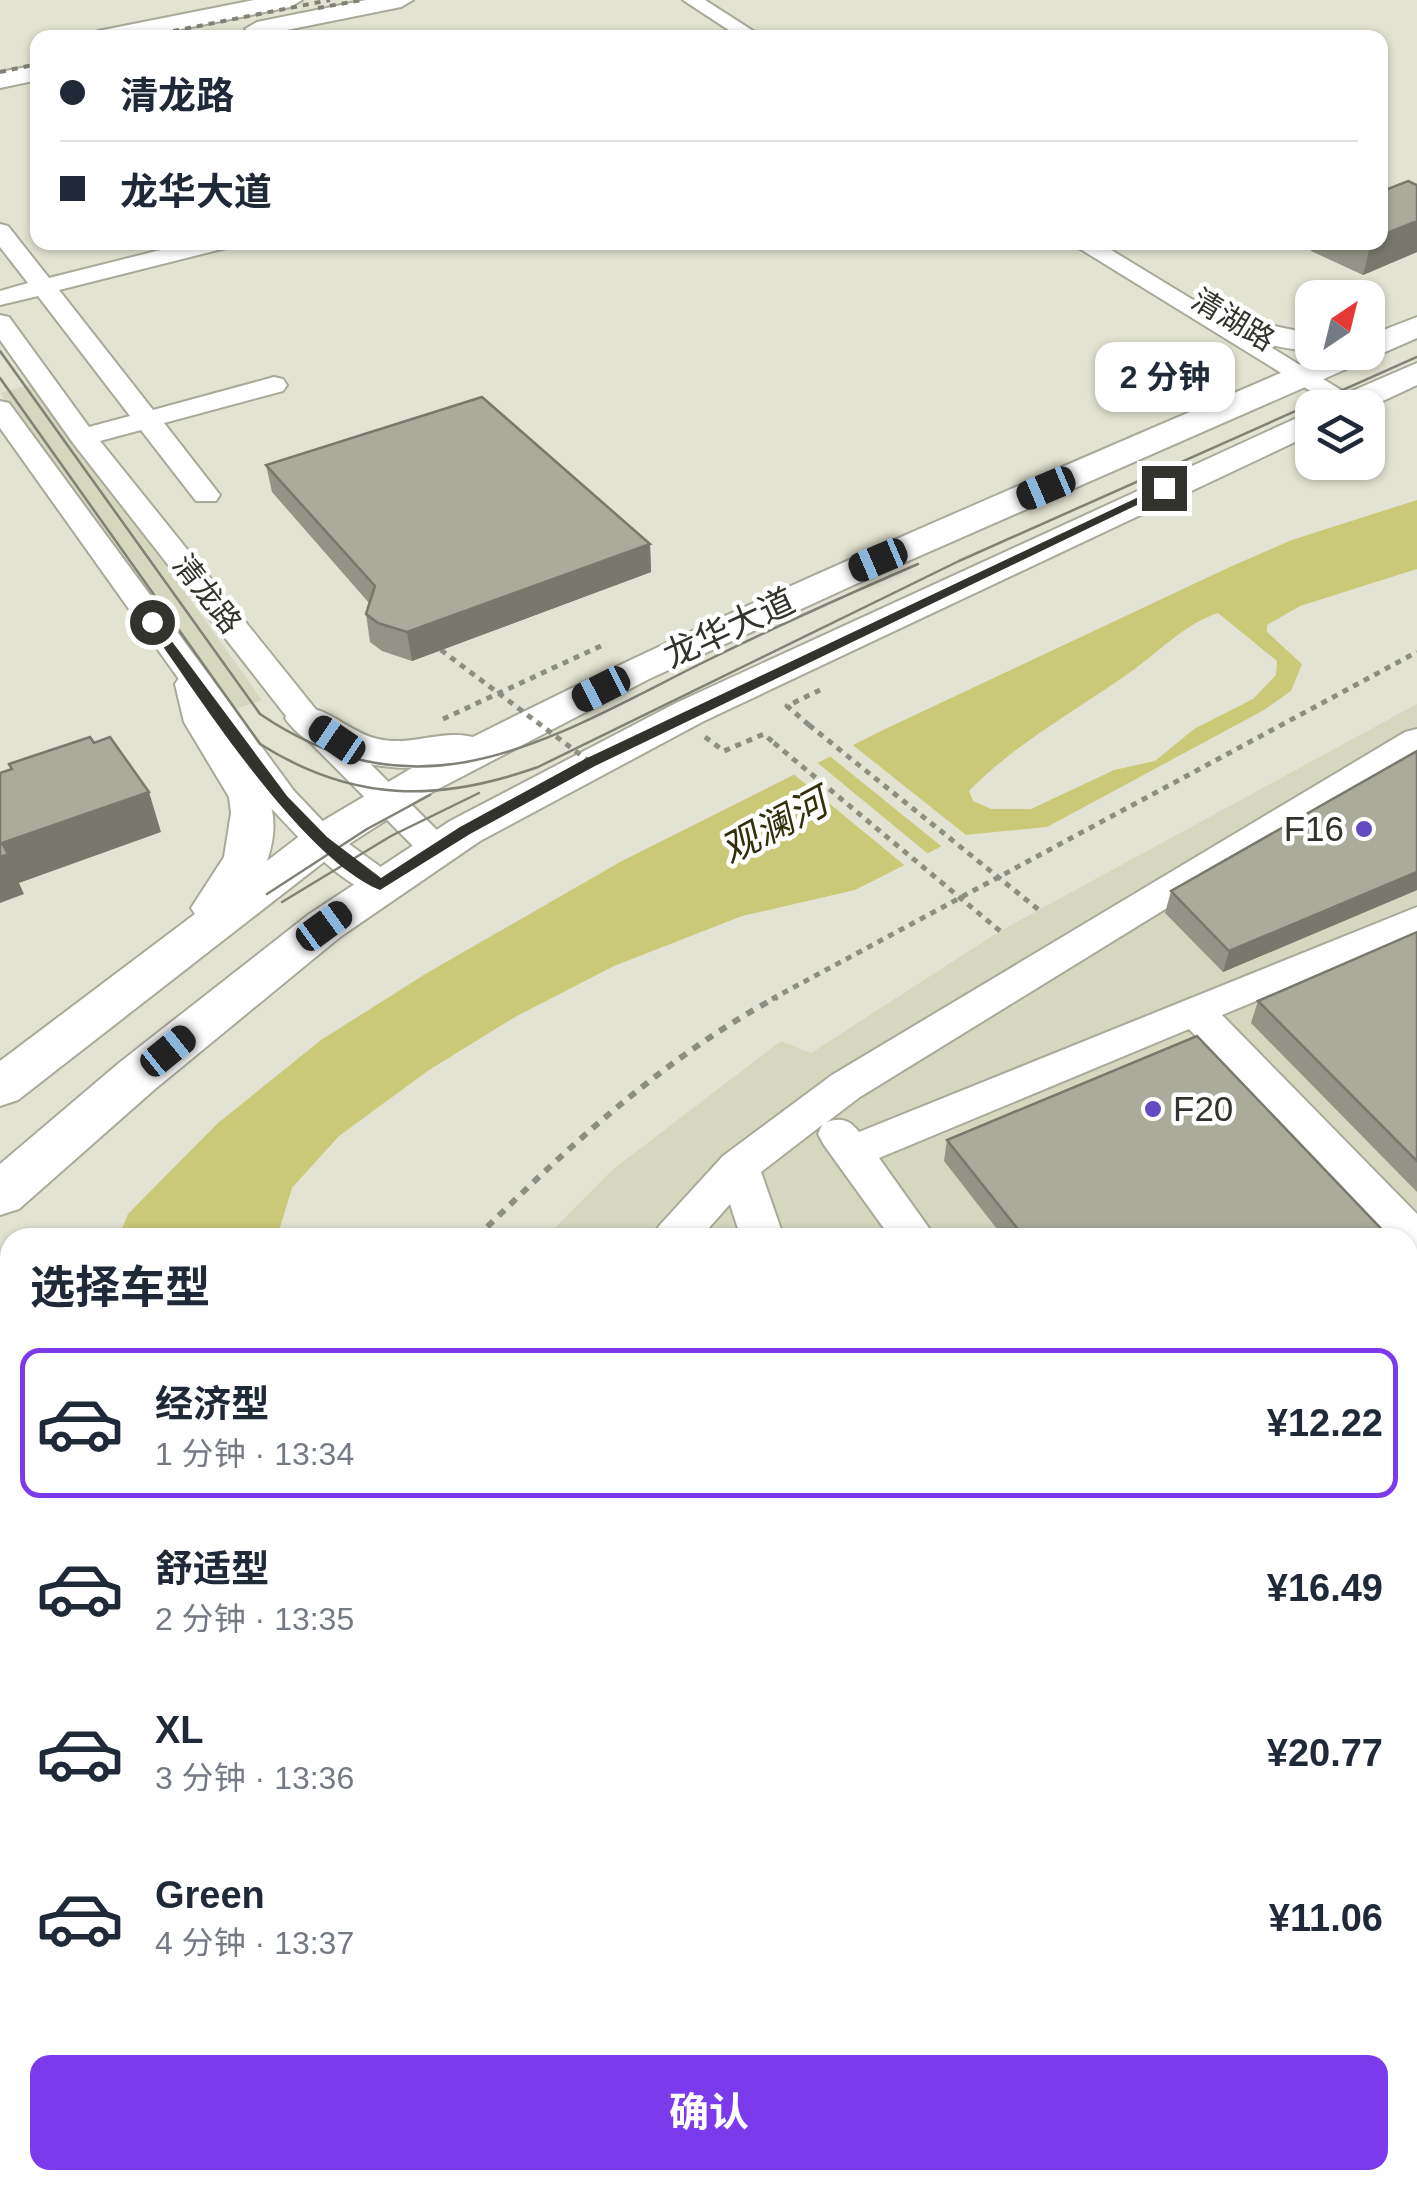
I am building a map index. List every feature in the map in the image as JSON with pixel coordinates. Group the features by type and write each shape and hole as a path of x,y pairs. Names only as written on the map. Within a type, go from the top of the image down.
{"main road":[{"path":"138,30 290,0"},
{"path":"252,30 401,0"},
{"path":"1,74 30,54"},
{"path":"1,74 30,72"},
{"path":"1224,315 1295,353"},
{"path":"1385,334 1414,328"},
{"path":"1385,341 1414,328"},
{"name":"龙华大道","path":"0,1086 322,841 384,800 635,671 1296,370"},
{"name":"龙华大道","path":"1380,390 1417,373"},
{"name":"龙华大道","path":"0,1194 137,1076 380,885 434,848 557,779 690,712 1295,429"},
{"path":"178,949 237,877 250,846 253,826 250,797 211,738 195,684"},
{"path":"305,718 349,746 396,756 468,745 532,724"}],"street":[{"path":"672,0 721,30"},
{"path":"692,0 742,30"},
{"path":"0,231 206,495"},
{"path":"0,298 190,250"},
{"name":"清湖路","path":"1095,250 1295,355"},
{"name":"清湖路","path":"1115,250 1224,315"},
{"name":"清龙路","path":"0,322 84,437 305,718 434,848"},
{"path":"84,437 274,384"},
{"name":"清龙路","path":"0,409 195,684 282,799 322,841 380,885"},
{"path":"683,1228 738,1167 817,1107 1417,739"},
{"path":"851,1152 1417,920"},
{"path":"1195,1011 1404,1228"},
{"path":"817,1107 908,1228"},
{"path":"738,1167 759,1228"}],"path":[{"path":"430,725 605,644"},
{"path":"441,650 594,766"},
{"path":"486,1228 575,1140 730,1022 1417,652"},
{"path":"820,690 787,706 1038,910"},
{"path":"696,730 724,751 764,734 1000,931"}],"shaded area":[{"path":"35,383 262,700 230,711 0,393"},
{"path":"1417,704 1417,1228 555,1228 612,1170 781,1041 811,1053 1000,931"}],"water":[{"name":"观澜河","path":"1417,500 1417,569 1300,606 1267,625 1267,632 1302,664 1291,691 1264,710 1047,827 964,835 855,890 742,916 614,966 515,1017 429,1070 339,1136 292,1188 280,1228 122,1228 128,1214 218,1123 321,1040 427,973 620,862 881,731 1292,540","holes":["1218,613 1277,661 1276,675 1253,699 1194,729 1155,761 1114,770 1031,809 991,809 973,801 969,791 1046,728 1183,632"]}],"pier":[{"path":"849,742 971,839 946,850 826,753"},
{"path":"814,760 932,857 909,869 791,772"}],"building":[{"path":"1408,181 1417,185 1417,221 1388,233 1388,189"},
{"path":"482,397 650,544 407,632 378,623 366,614 375,586 266,465"},
{"path":"90,737 94,743 110,737 149,792 2,843 8,854 0,857 0,773 12,769 9,764"},
{"name":"F16","path":"1417,751 1417,872 1229,951 1171,891"},
{"path":"1417,932 1417,1161 1258,1001"},
{"name":"F20","path":"1197,1036 1380,1228 1017,1228 947,1140"}],"tram line":[{"path":"0,351 260,714 319,746 375,763 429,766 483,758 536,742 918,564"},
{"path":"0,378 260,744 328,777 396,791 430,791 465,787 538,767 959,561 1417,357"},
{"path":"282,902 391,836 479,793"},
{"path":"267,894 367,829 430,795"}],"railway":[{"path":"178,30 330,0"},
{"path":"318,8 362,0"},
{"path":"0,72 30,66"}],"place":[{"name":"F16","path":"1364,829"},
{"name":"F20","path":"1153,1109"}],"route":[{"path":"152,622 282,799 322,841 380,885 434,848 590,762 1164,488"}]}
